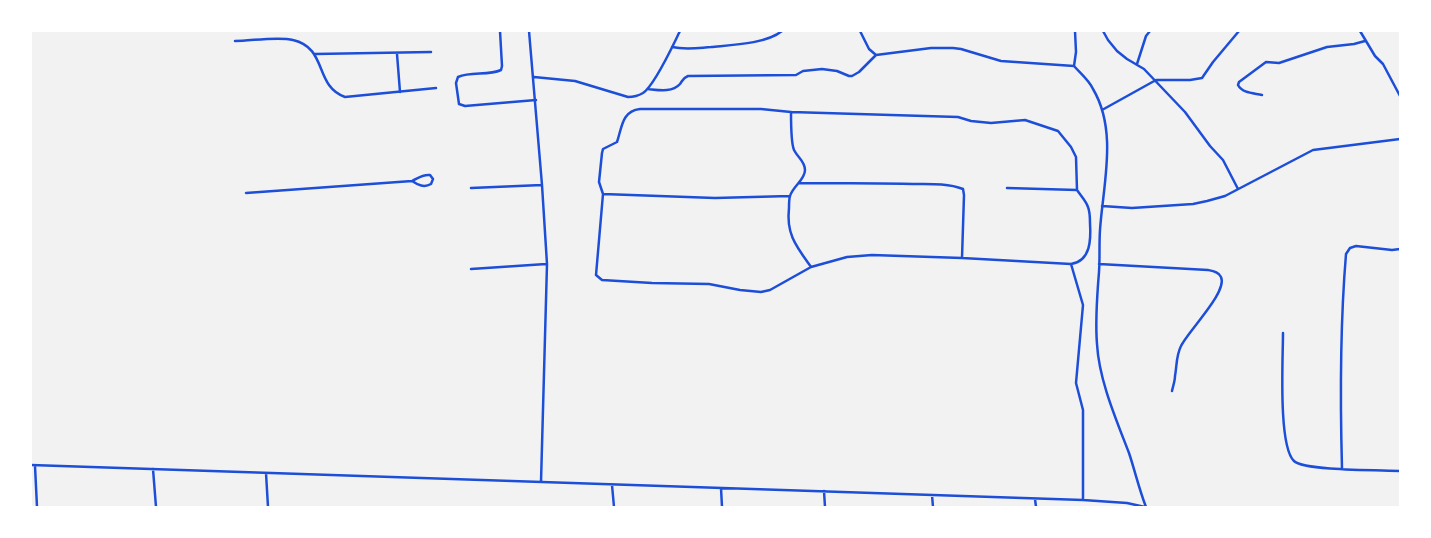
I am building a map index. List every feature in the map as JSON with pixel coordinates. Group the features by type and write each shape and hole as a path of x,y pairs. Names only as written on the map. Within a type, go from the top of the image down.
{"street":[{"path":"500,31 501,70 458,77 456,83 459,104 464,106 536,100"},
{"path":"529,31 536,100 547,264 541,482"},
{"path":"534,77 575,81 628,97 638,96 648,88 680,31"},
{"path":"672,48 684,50 731,46 775,36 782,31"},
{"path":"860,31 869,49 876,55"},
{"path":"1074,66 1076,52 1075,31"},
{"path":"1103,31 1117,51 1137,64 1156,80 1186,112 1210,146 1223,160 1238,189"},
{"path":"1137,64 1146,36 1150,31"},
{"path":"1102,110 1156,80 1202,78 1239,31"},
{"path":"1360,31 1400,96"},
{"path":"235,41 285,39 293,40 309,48 315,54 325,80 339,95 352,97 436,88"},
{"path":"1262,95 1241,90 1238,85 1239,82 1266,62 1279,63 1327,47 1365,41"},
{"path":"648,88 665,90 673,88 678,86 688,76 796,74 822,68 852,76 876,55 931,48 961,49 1001,61 1074,66 1093,87 1102,110 1107,149 1099,264 1096,325 1097,346 1108,394 1146,507"},
{"path":"315,54 431,52"},
{"path":"397,54 400,92"},
{"path":"640,109 761,109 791,112 958,117 991,123 1025,120 1058,131 1071,147 1076,157 1077,190 1090,212 1090,246 1078,263 1071,264 872,254 847,257 811,266 770,290 762,292 709,284 602,280 596,275 603,194 599,182 603,149 616,142 624,119 630,111 640,109"},
{"path":"791,112 794,150 802,159 805,169 804,176 790,196 788,219 790,232 799,250 811,266"},
{"path":"1102,206 1132,208 1193,204 1225,196 1313,150 1400,139"},
{"path":"246,193 412,181 428,175 433,179 431,184 424,186 412,181"},
{"path":"798,183 924,184 955,186 963,189 962,258"},
{"path":"471,188 542,184"},
{"path":"1007,188 1077,190"},
{"path":"603,194 716,198 790,196"},
{"path":"1342,468 1340,404 1346,254 1350,248 1356,246 1400,250"},
{"path":"471,269 547,264"},
{"path":"1071,264 1083,305 1076,383 1083,410 1083,500"},
{"path":"1099,264 1208,270 1216,272 1222,278 1218,294 1180,347 1177,355 1172,392"},
{"path":"1283,333 1283,425 1285,441 1294,462 1304,466 1400,471"},
{"path":"37,507 33,465 1083,500 1127,503 1146,507"},
{"path":"153,468 156,507"},
{"path":"266,473 268,507"},
{"path":"612,485 614,507"},
{"path":"721,488 722,507"},
{"path":"824,491 825,507"},
{"path":"932,495 933,507"},
{"path":"1035,499 1036,507"}]}
